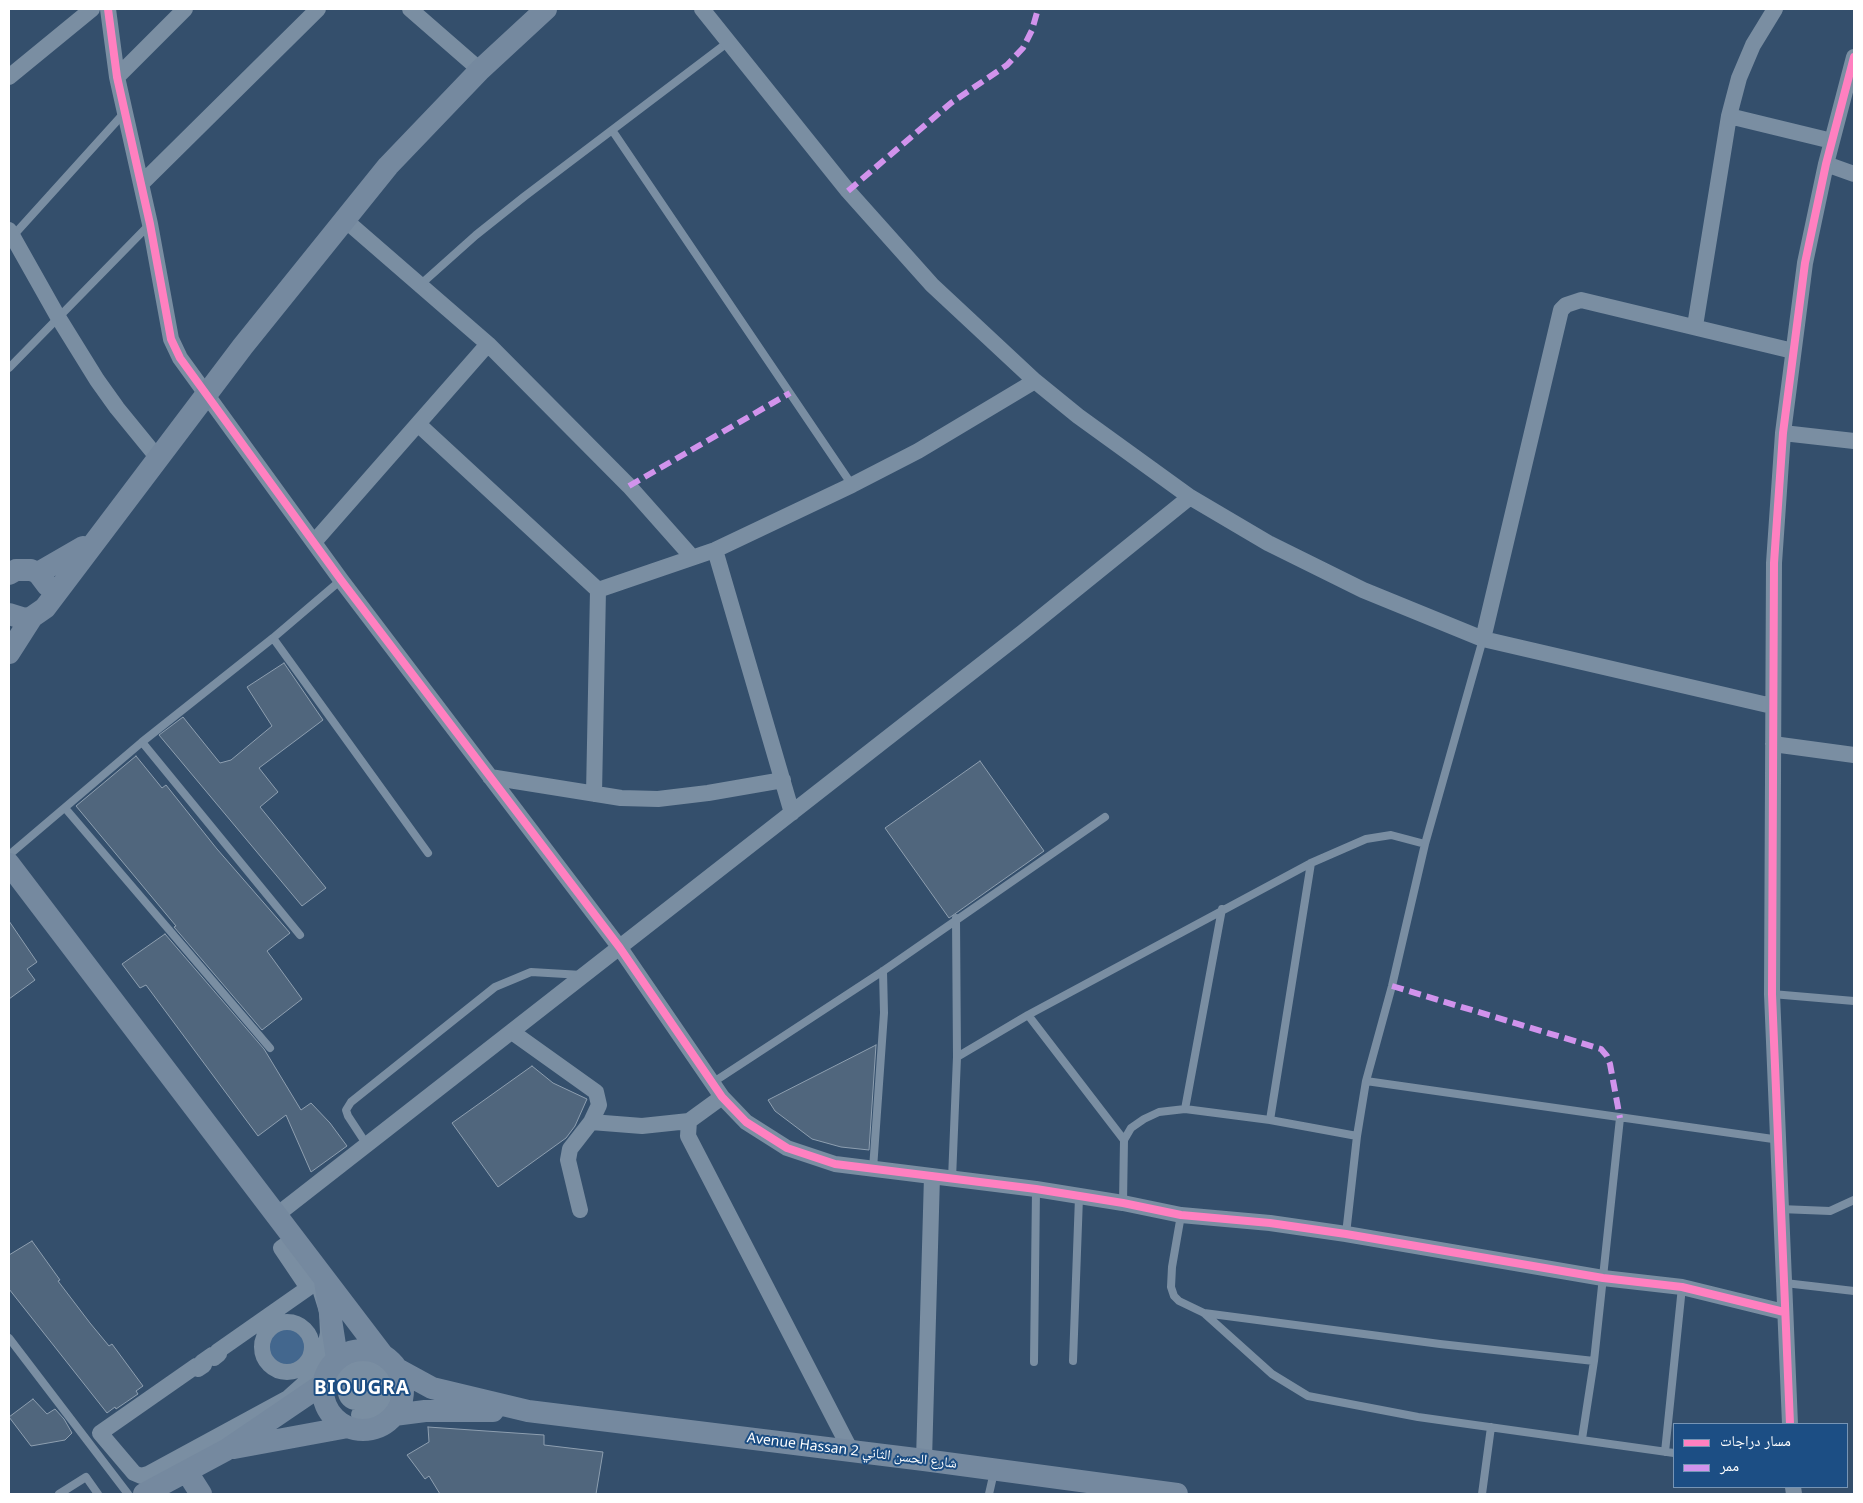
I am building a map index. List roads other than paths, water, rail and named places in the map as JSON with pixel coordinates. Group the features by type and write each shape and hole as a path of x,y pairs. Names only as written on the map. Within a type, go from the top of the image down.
{"street":[{"path":"9,77 92,9"},
{"path":"108,9 117,77 150,224 171,339 180,358 315,541 341,580 620,948 722,1097 746,1122 787,1148 835,1164 1036,1189 1079,1198 1124,1203 1181,1215 1270,1223 1346,1234 1603,1278 1682,1287 1784,1312"},
{"path":"117,77 185,9"},
{"path":"141,184 318,9"},
{"path":"410,9 480,70"},
{"path":"9,614 17,618 32,617 39,614 206,395 388,166 480,70 546,9"},
{"path":"702,9 727,43 848,191 932,285 1035,381 1078,416 1190,497 1268,543 1363,590 1483,639 1772,706"},
{"path":"1695,326 1729,116 1739,78 1753,45 1775,9"},
{"path":"1790,1423 1784,1312 1785,1283 1780,1209 1780,1140 1772,994 1774,564 1783,433 1805,263 1826,164 1854,57"},
{"path":"1729,116 1832,141"},
{"path":"1826,164 1854,174"},
{"path":"344,219 488,344 629,486 692,557"},
{"path":"10,236 58,318 112,401 158,457"},
{"path":"1483,639 1562,310 1573,301 1581,300 1793,351"},
{"path":"315,541 488,344"},
{"path":"598,590 715,550 852,485 918,451 1035,381"},
{"path":"418,424 598,590 594,794"},
{"path":"1783,433 1854,441"},
{"path":"278,1214 1024,632 1190,497"},
{"path":"20,568 93,542"},
{"path":"715,550 792,813"},
{"path":"20,568 48,585 48,601"},
{"path":"9,653 32,617"},
{"path":"1773,744 1854,755"},
{"path":"490,777 621,798 658,799 708,793 783,780"},
{"path":"9,864 278,1214 382,1354 399,1370 432,1388 528,1411"},
{"path":"512,1032 596,1092 599,1105 591,1122 570,1149 568,1160 580,1210"},
{"path":"591,1122 642,1126 689,1121 722,1097"},
{"path":"689,1121 688,1136 851,1451"},
{"path":"924,1460 932,1176"},
{"path":"291,1241 317,1279 327,1311 328,1333 325,1347 307,1381 288,1398 148,1474 141,1476 134,1473 100,1433 196,1366 198,1369 204,1365 202,1362 212,1355 214,1358 219,1354 218,1351 308,1288 281,1248 291,1241"},
{"path":"325,1277 337,1358"},
{"path":"382,1354 359,1349 337,1358 331,1366 323,1384 323,1393 328,1410 340,1423 348,1427 365,1430 373,1429 388,1421 401,1405 404,1393 403,1381 399,1370"},
{"path":"144,1494 226,1450 323,1384"},
{"path":"394,1415 425,1411 528,1411"},
{"name":"Avenue Hassan 2 شارع الحسن الثاني","path":"528,1411 924,1460 1166,1494"},
{"path":"226,1450 348,1427"},
{"path":"187,1472 201,1494"}],"lane":[{"path":"420,285 476,234 727,43"},
{"path":"10,236 125,112"},
{"path":"612,130 852,485"},
{"path":"9,368 150,224"},
{"path":"9,855 142,742 273,638 341,580"},
{"path":"273,638 428,852"},
{"path":"1346,1234 1357,1136 1366,1081 1392,986 1425,844 1483,639"},
{"path":"142,742 300,936"},
{"path":"65,808 270,1048"},
{"path":"712,1083 883,971 956,918 1105,817"},
{"path":"957,1057 1028,1014 1311,863 1366,839 1391,835 1425,844"},
{"path":"1270,1120 1311,863"},
{"path":"1185,1109 1222,909"},
{"path":"952,1179 957,1057 956,918"},
{"path":"873,1169 884,1013 883,971"},
{"path":"367,1145 348,1116 346,1110 351,1102 495,986 531,972 585,975"},
{"path":"1772,994 1854,1001"},
{"path":"1028,1014 1124,1140"},
{"path":"1366,1081 1780,1140"},
{"path":"1124,1203 1124,1140 1131,1128 1144,1118 1159,1112 1185,1109 1270,1120 1357,1136"},
{"path":"1582,1439 1594,1361 1620,1118"},
{"path":"1034,1362 1036,1189"},
{"path":"1073,1361 1079,1198"},
{"path":"1780,1209 1830,1211 1854,1200"},
{"path":"1181,1215 1171,1287 1179,1301 1204,1312 1440,1344 1594,1361"},
{"path":"1785,1283 1854,1291"},
{"path":"1665,1452 1682,1287"},
{"path":"1204,1312 1272,1374 1308,1396 1399,1414 1673,1453"},
{"path":"9,1338 128,1494"},
{"path":"1482,1494 1491,1427"},
{"path":"989,1494 995,1470"},
{"path":"59,1494 86,1477 98,1494"}],"district":[{"name":"BIOUGRA","path":"362,1389"}]}
